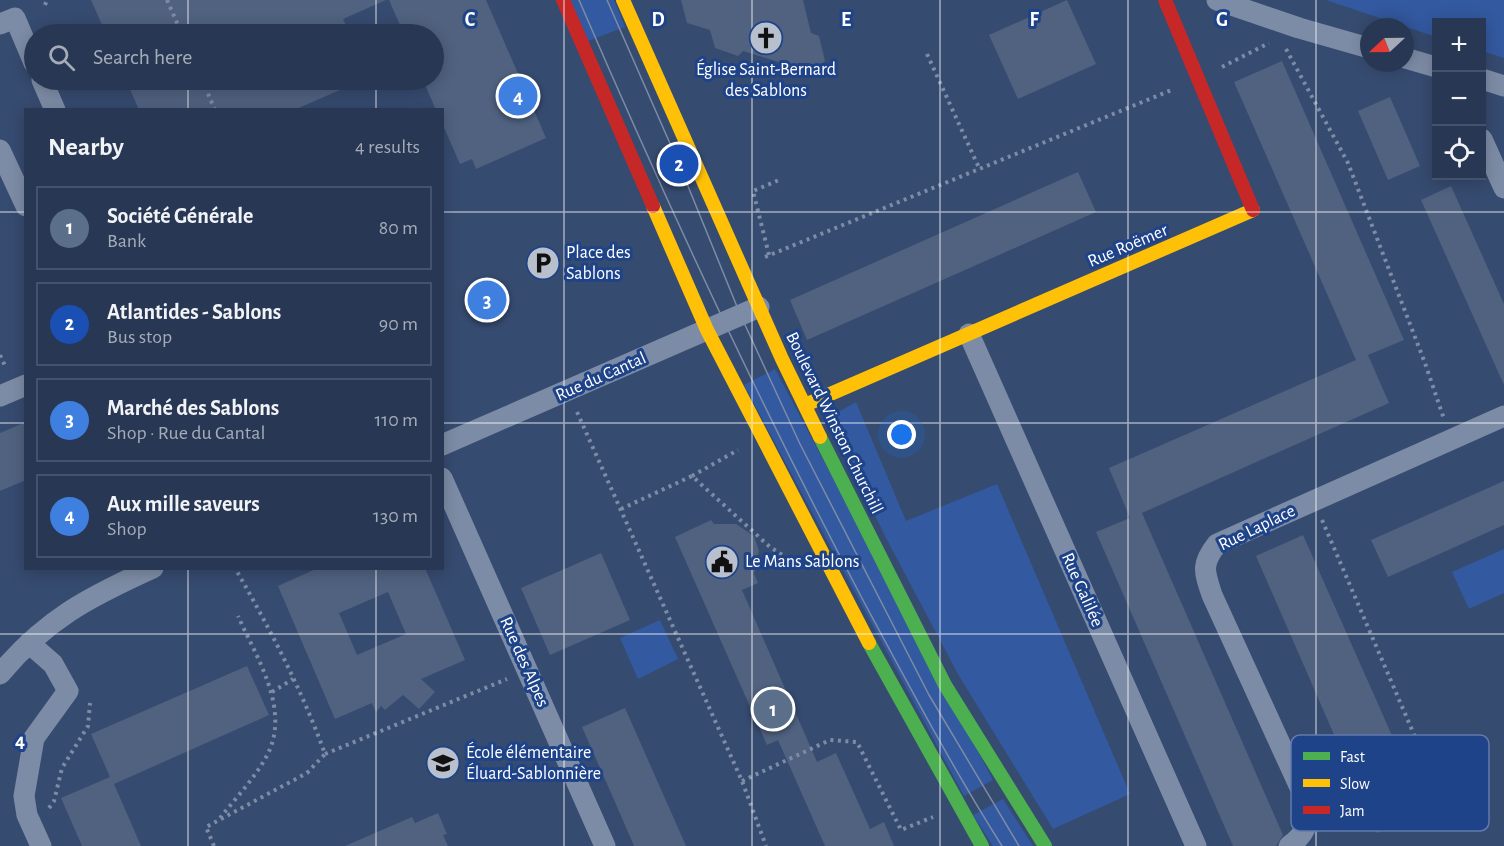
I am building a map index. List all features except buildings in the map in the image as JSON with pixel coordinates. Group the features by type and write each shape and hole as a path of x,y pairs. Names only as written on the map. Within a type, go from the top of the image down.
{"street":[{"path":"563,0 707,330 760,437 961,812 982,846"},
{"name":"Boulevard Winston Churchill","path":"623,0 759,308 805,405 945,685 1045,846"},
{"name":"Rue Roëmer","path":"805,405 1254,212 1165,0"},
{"path":"1217,0 1290,33 1360,46"},
{"path":"0,24 15,18 24,39"},
{"path":"1414,61 1432,66"},
{"path":"1486,81 1504,86"},
{"path":"46,90 54,108"},
{"path":"1486,148 1504,188"},
{"path":"0,150 24,202"},
{"name":"Rue du Cantal","path":"444,444 759,308"},
{"name":"Rue Galilée","path":"969,334 1196,846"},
{"path":"0,396 24,386"},
{"name":"Rue Laplace","path":"1291,768 1212,594 1205,575 1206,558 1217,544 1504,416"},
{"name":"Rue des Alpes","path":"444,482 605,846"},
{"path":"0,674 29,643 67,610 149,570"},
{"path":"29,643 53,664 68,691 34,738 24,796 27,814 41,846"},
{"name":"Rue Laplace","path":"1289,846 1303,836 1305,831"}],"path":[{"path":"45,5 47,0"},
{"path":"167,0 178,24"},
{"path":"741,266 980,170 1197,79 1290,33 1348,163 1425,363 1451,440"},
{"path":"927,54 980,170"},
{"path":"206,90 214,108"},
{"path":"769,255 753,191 779,180"},
{"path":"569,392 742,782 766,846"},
{"path":"621,509 692,476 760,437"},
{"path":"692,476 770,547 797,564"},
{"path":"1313,501 1414,735"},
{"path":"237,570 293,679 325,754"},
{"path":"218,821 266,758 276,724 272,692 238,616"},
{"path":"214,846 206,827 307,773 325,754 528,671"},
{"path":"272,692 293,679"},
{"path":"27,814 45,814 54,801 62,768 88,726 91,692"},
{"path":"742,782 830,740 856,742 901,830 944,812 961,812"}],"shaded area":[{"path":"570,0 614,0 625,27 588,41"},
{"path":"1326,0 1504,0 1504,58 1486,52 1486,18 1432,18 1432,36 1414,30 1414,18 1380,18"},
{"path":"775,369 993,780 964,796 744,385"},
{"path":"856,402 906,521 997,484 1130,794 1053,829 959,676 885,536 828,418"},
{"path":"1504,549 1504,593 1469,609 1452,572"},
{"path":"660,620 678,659 638,679 620,638"},
{"path":"1003,799 1033,846 993,846 973,815"}],"tram line":[{"path":"579,0 680,228 788,454 914,694 1002,846"},
{"path":"607,0 679,164 740,314 800,444 929,695 1019,846"}],"traffic: fast":[{"path":"820,437 945,685 1045,846"},
{"path":"869,643 982,846"}],"traffic: slow":[{"path":"623,0 782,359 820,437"},
{"path":"653,206 707,330 869,643"},
{"path":"805,405 1253,210"}],"traffic: jam":[{"path":"563,0 653,206"},
{"path":"1165,0 1253,210"}],"place":[{"name":"Église Saint-Bernard des Sablons","path":"766,38"},
{"name":"Aux mille saveurs","path":"518,96"},
{"name":"Atlantides - Sablons","path":"679,164"},
{"name":"Place des Sablons","path":"543,263"},
{"name":"Marché des Sablons","path":"487,300"},
{"name":"Le Mans Sablons","path":"722,562"},
{"name":"Société Générale","path":"773,709"},
{"name":"École élémentaire Éluard-Sablonnière","path":"443,763"}]}
